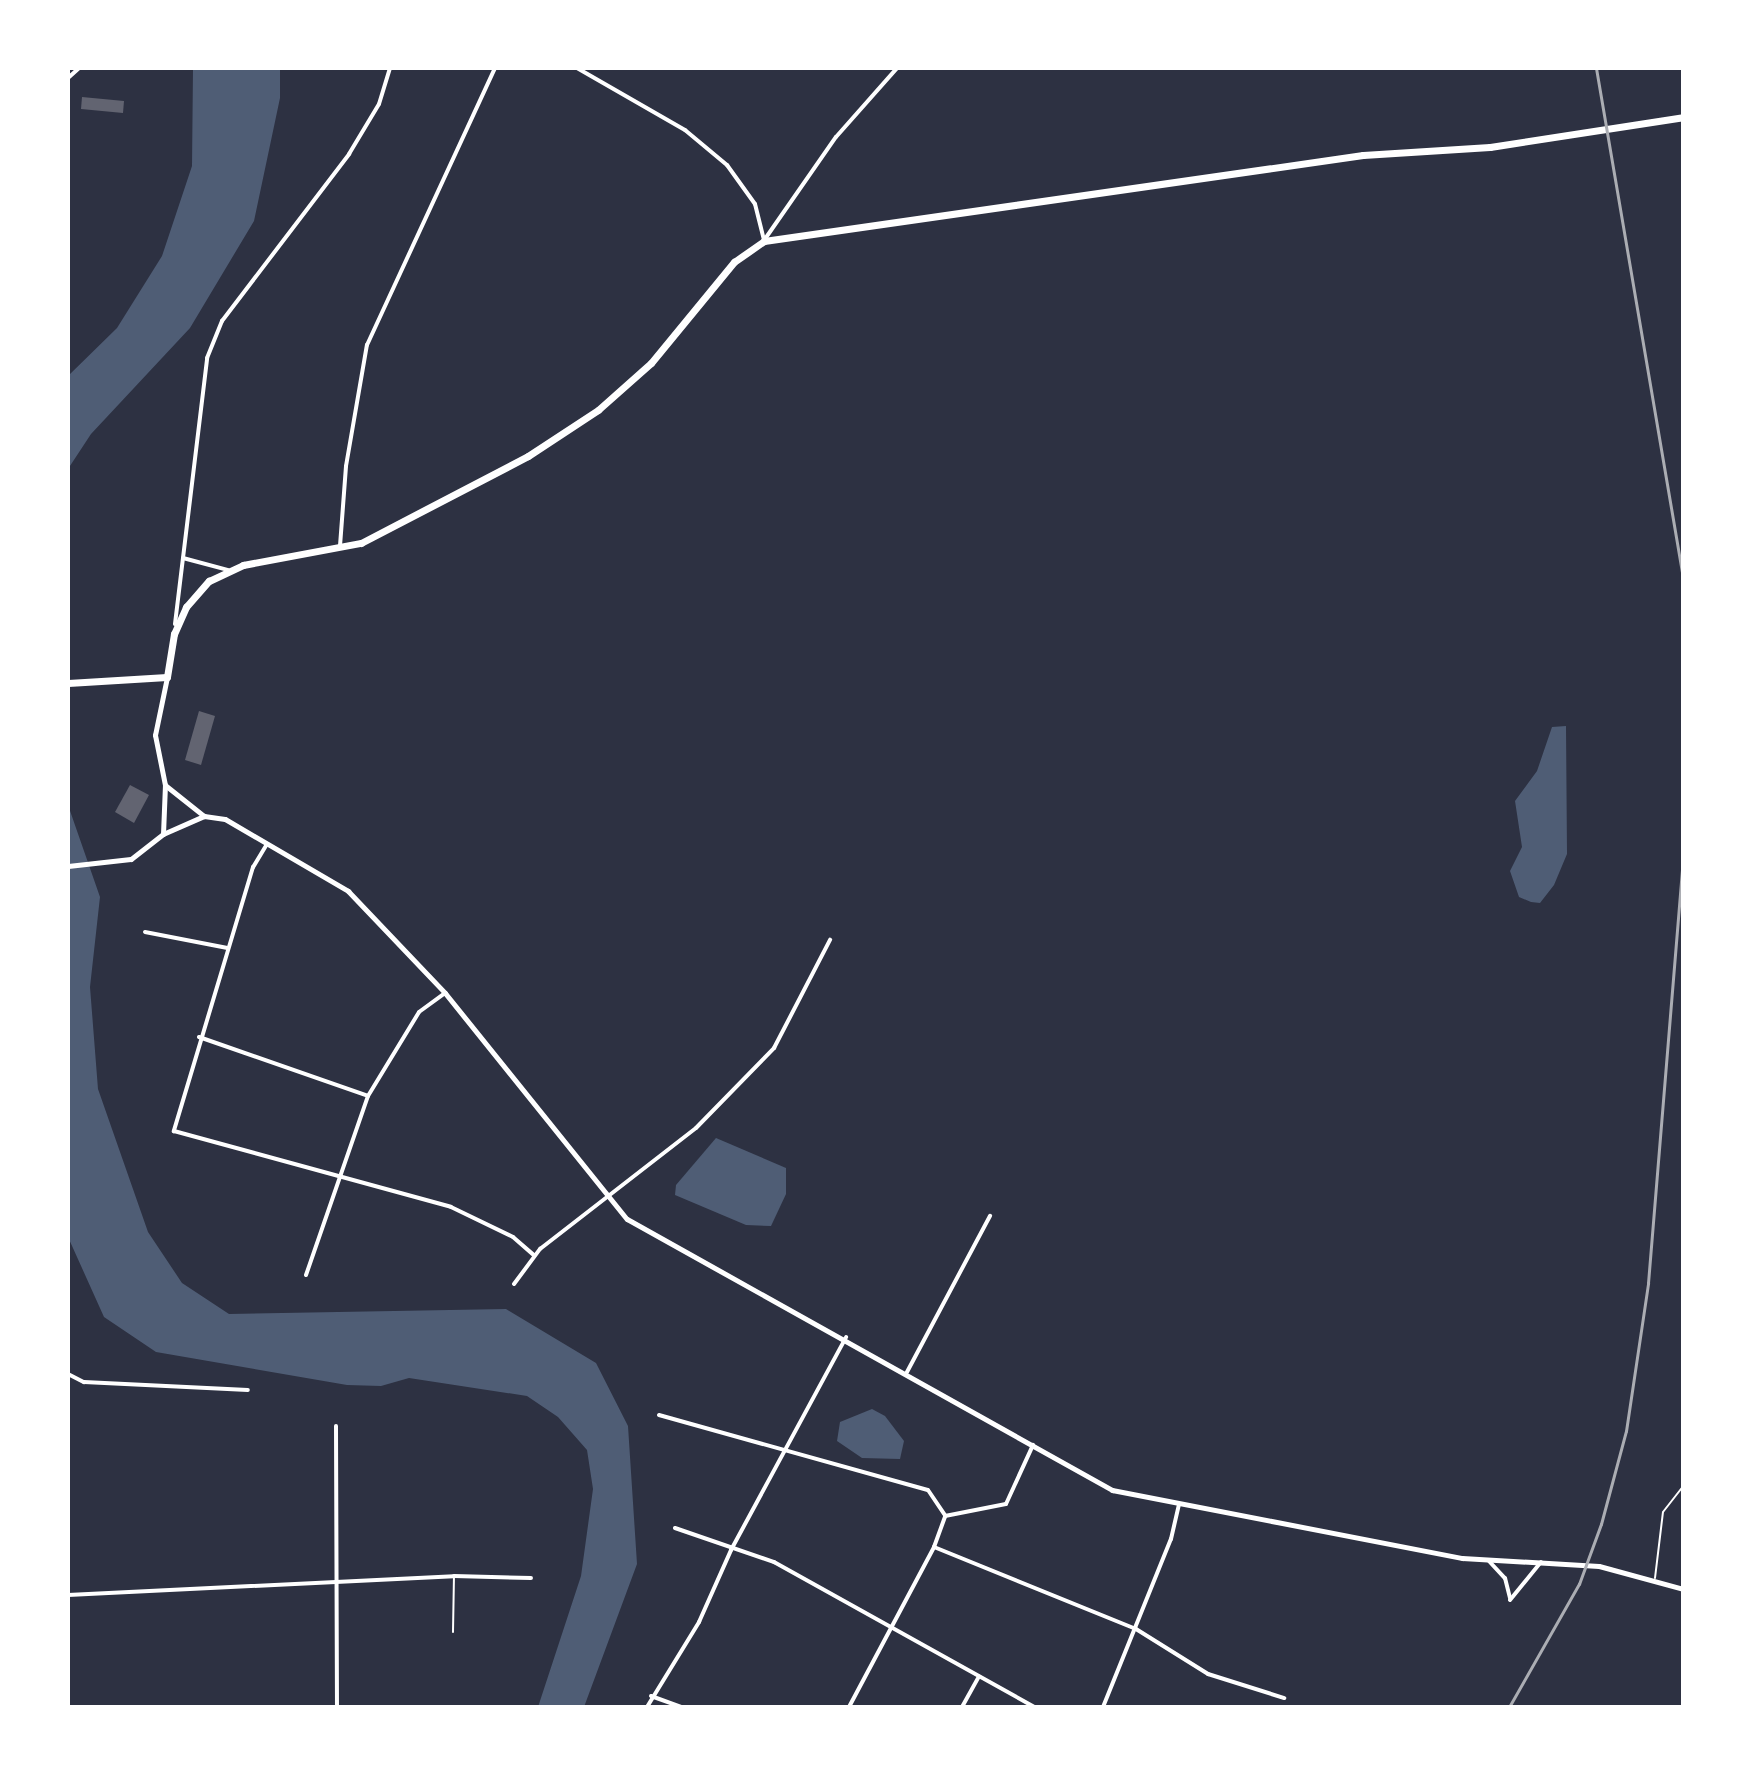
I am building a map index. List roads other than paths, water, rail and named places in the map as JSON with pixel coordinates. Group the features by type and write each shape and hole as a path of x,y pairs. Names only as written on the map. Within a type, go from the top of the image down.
{"main road":[{"path":"68,683 167,677 174,634 186,607 209,581 231,571 361,543 528,456 598,410 651,363 734,262 764,241 1363,155 1575,135 1683,117"}],"street":[{"path":"68,78 79,68"},
{"path":"174,634 207,358 222,321 350,152 379,104 390,68"},
{"path":"340,548 346,466 367,345 495,68"},
{"path":"577,68 685,130 727,165 755,204 764,241"},
{"path":"764,241 836,137 897,68"},
{"path":"68,101 68,112"},
{"path":"183,558 231,571"},
{"path":"163,834 165,785 155,735 167,677"},
{"path":"165,785 204,816 225,819 348,891 445,993 604,1195 659,1241 846,1337 1112,1490 1179,1505 1488,1560 1542,1561 1655,1578 1683,1589"},
{"path":"68,866 131,859 163,834 204,816"},
{"path":"267,844 253,867 199,1037 174,1131 341,1174 451,1207 513,1237 534,1255"},
{"path":"145,932 227,948"},
{"path":"514,1284 534,1255 604,1195 696,1128 774,1048 830,940"},
{"path":"306,1275 368,1096 419,1012 445,993"},
{"path":"199,1037 368,1096"},
{"path":"907,1372 990,1216"},
{"path":"647,1707 699,1622 731,1550 781,1453 846,1337"},
{"path":"68,1374 84,1382 248,1390"},
{"path":"659,1415 781,1453 928,1490 945,1516"},
{"path":"336,1426 337,1707"},
{"path":"945,1516 1006,1504 1033,1444"},
{"path":"1103,1707 1136,1629 1179,1505"},
{"path":"849,1707 934,1547 945,1516"},
{"path":"675,1528 731,1550 774,1562 1034,1707"},
{"path":"934,1547 1136,1629 1208,1674 1284,1698"},
{"path":"1488,1560 1505,1578 1510,1600 1542,1561"},
{"path":"68,1595 454,1576 531,1578"},
{"path":"962,1707 979,1676"},
{"path":"651,1696 681,1707"}],"lane":[{"path":"1655,1578 1663,1512 1683,1486"},
{"path":"453,1632 454,1576"}],"water":[{"path":"193,68 280,68 280,98 254,221 190,328 91,434 68,469 68,376 117,328 162,256 192,166"},
{"path":"1566,726 1567,854 1554,885 1540,903 1531,902 1519,897 1510,871 1522,847 1515,801 1537,771 1552,727"},
{"path":"68,805 100,897 90,987 98,1089 148,1232 182,1283 229,1314 506,1309 596,1363 628,1426 637,1564 584,1707 538,1707 581,1576 593,1489 587,1450 558,1417 527,1396 409,1378 381,1386 347,1385 156,1352 104,1317 68,1237"},
{"path":"716,1138 786,1168 786,1194 771,1226 746,1225 675,1195 676,1185"},
{"path":"872,1409 885,1416 904,1441 900,1459 862,1458 837,1441 840,1422"}],"railway":[{"path":"1596,68 1683,578"},
{"path":"1509,1707 1579,1584 1601,1524 1626,1431 1648,1283 1683,860"}]}
